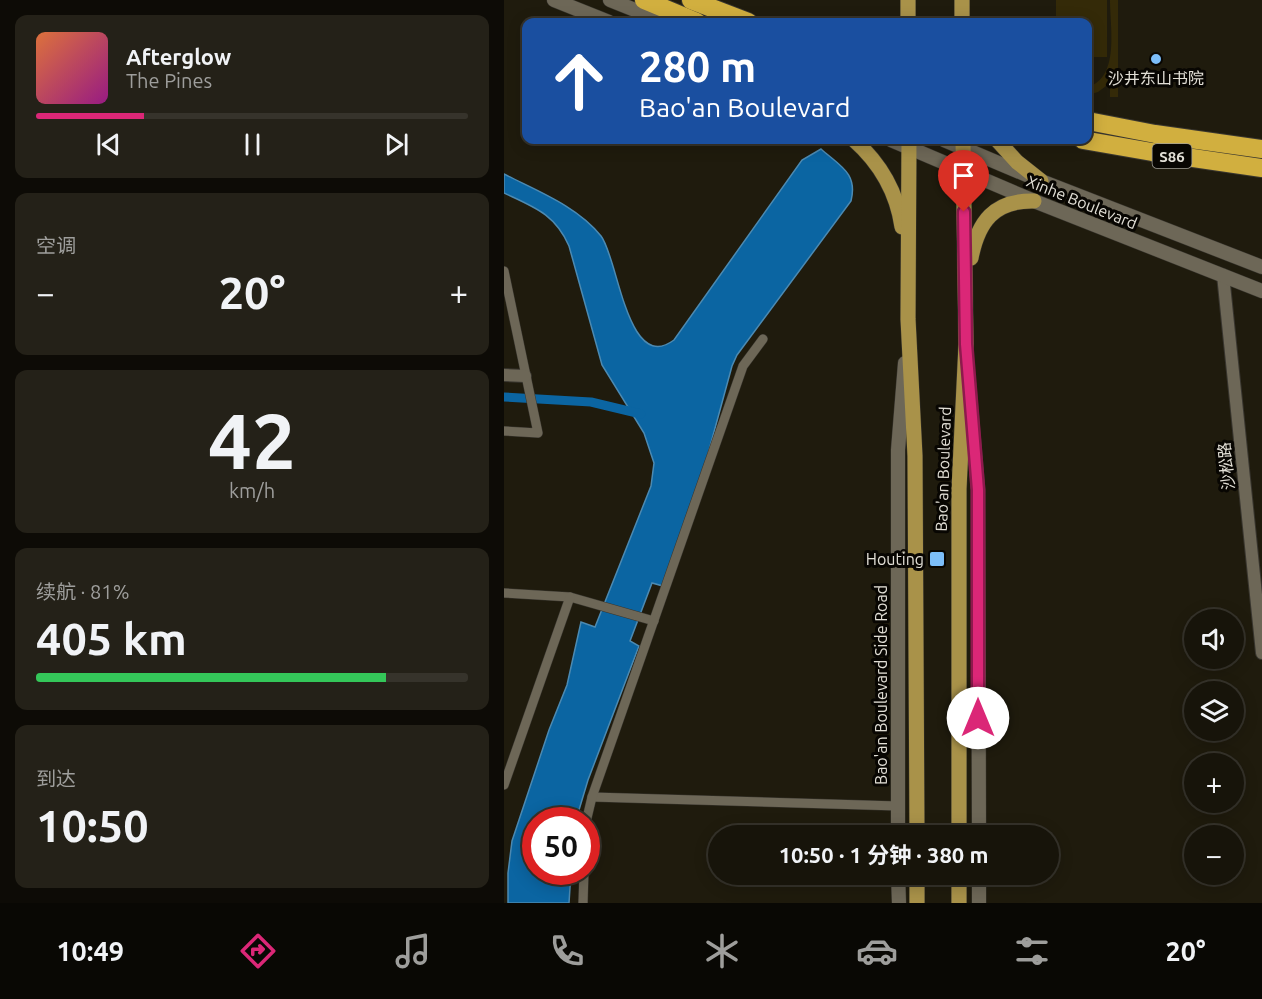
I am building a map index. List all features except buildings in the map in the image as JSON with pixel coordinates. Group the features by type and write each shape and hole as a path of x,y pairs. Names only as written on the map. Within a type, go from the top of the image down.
{"highway":[{"path":"644,0 687,18"},
{"path":"691,0 738,18"},
{"name":"S86","path":"1092,122 1165,136 1262,149"},
{"name":"S86","path":"1092,142 1152,153 1262,168"}],"main road":[{"path":"554,0 599,18"},
{"path":"610,0 655,18"},
{"path":"908,0 908,18"},
{"path":"963,18 964,0"},
{"path":"858,144 874,161 891,191 901,220 908,270"},
{"name":"Bao'an Boulevard","path":"909,144 908,270 915,456 917,825"},
{"name":"Xinhe Boulevard","path":"911,144 1034,201 1262,291"},
{"name":"Bao'an Boulevard","path":"959,825 959,489 966,344 963,144"},
{"name":"Xinhe Boulevard","path":"965,144 1041,181 1262,267"},
{"path":"1001,144 1017,162 1041,181"},
{"path":"965,294 974,241 983,223 1005,205 1034,201"},
{"name":"Bao'an Boulevard Side Road","path":"898,825 898,450 909,319"},
{"path":"966,344 978,490 979,825"},
{"path":"898,885 899,903"},
{"path":"917,885 917,903"},
{"path":"959,885 959,903"},
{"path":"979,885 979,903"}],"street":[{"path":"504,271 538,433 504,431"},
{"name":"沙松路","path":"1224,275 1262,653"},
{"path":"590,807 743,366 763,339"},
{"path":"504,375 525,376"},
{"path":"504,593 570,597 654,621"},
{"path":"504,785 570,597"},
{"path":"592,797 898,806"},
{"path":"583,903 584,885"}],"shaded area":[{"path":"1056,0 1107,0 1107,57 1092,57 1092,18 1056,18"},
{"path":"1110,0 1118,0 1118,97 1110,97 1110,83 1092,94 1092,85 1098,82 1105,73 1109,62"}],"water":[{"path":"821,149 850,177 853,191 851,201 737,355 732,366 696,498 663,586 652,583 630,641 639,646 580,807 523,807 567,685 581,622 595,627 651,486 654,463 644,433 602,365 569,246 550,219 504,193 504,174 568,208 591,225 601,236 626,309 635,328 645,341 658,346 674,340 802,160"},
{"path":"522,811 522,885 570,885 569,903 508,903 508,873 512,841"}],"waterway":[{"path":"504,397 591,402 641,414"}],"place":[{"name":"沙井东山书院","path":"1156,59"},
{"name":"Houting","path":"937,559"}],"route":[{"path":"964,212 966,344 978,490 978,718"}]}
